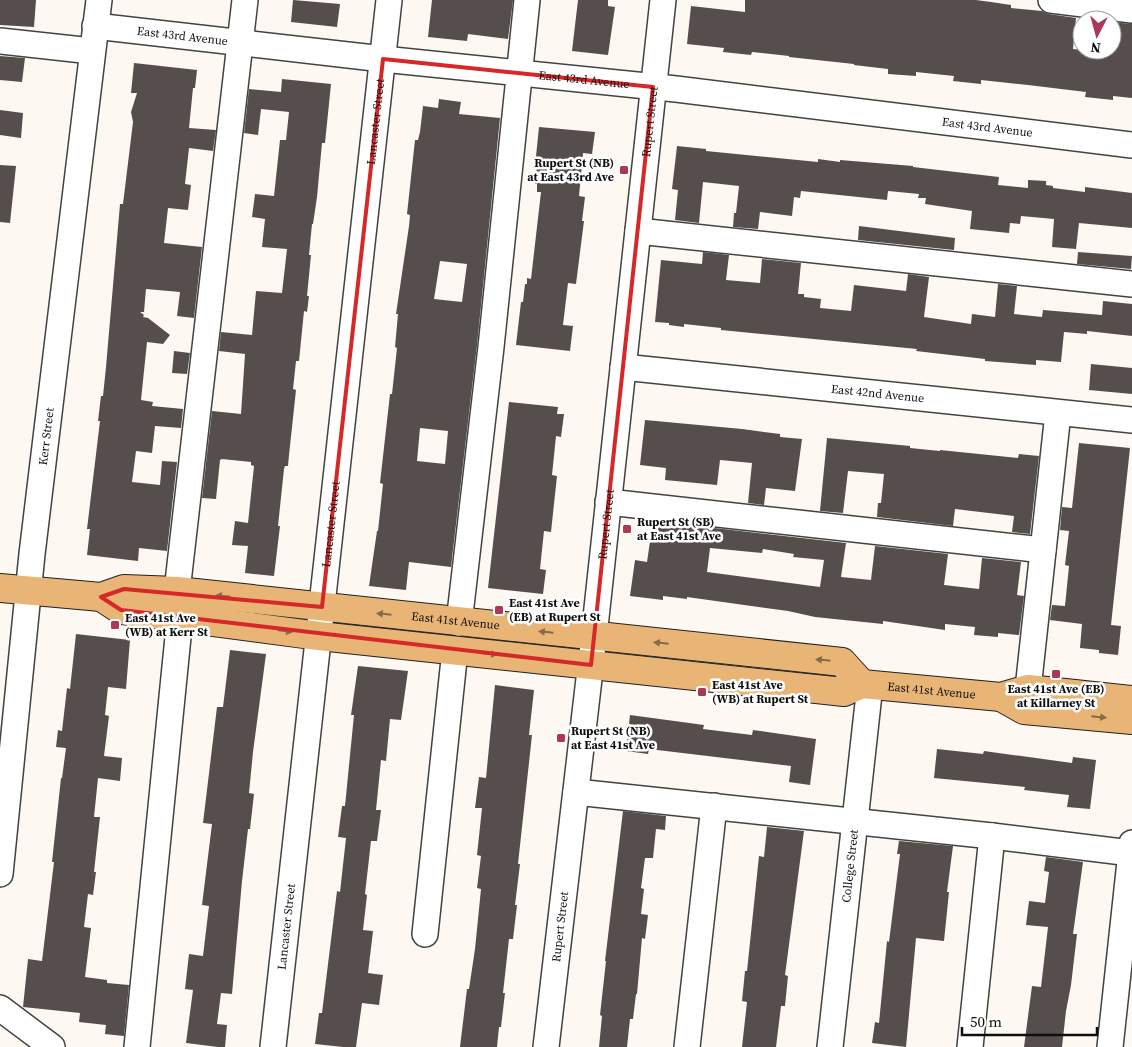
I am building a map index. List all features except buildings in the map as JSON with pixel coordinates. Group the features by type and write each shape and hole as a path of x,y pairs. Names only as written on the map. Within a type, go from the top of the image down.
{"main road":[{"name":"East 41st Avenue","path":"0,588 101,597 124,588 178,604 319,636 844,692 866,684 1001,697 1028,689 1132,700"},
{"name":"East 41st Avenue","path":"178,604 322,607 459,623 842,662 866,684"},
{"name":"East 41st Avenue","path":"1001,697 1024,710 1132,720"}],"street":[{"name":"Kerr Street","path":"0,874 28,591 98,0"},
{"path":"137,1047 178,604 242,43 245,0"},
{"name":"Lancaster Street","path":"273,1047 389,0"},
{"path":"459,623 491,347 527,0"},
{"name":"Rupert Street","path":"546,1047 591,665 663,0"},
{"path":"1051,0 1132,10"},
{"name":"East 43rd Avenue","path":"95,26 519,74 653,87 1132,145"},
{"path":"0,40 92,51"},
{"path":"638,231 1132,284"},
{"name":"East 42nd Avenue","path":"623,367 1132,420"},
{"path":"1028,689 1058,413"},
{"path":"608,502 1043,550"},
{"path":"425,934 455,650"},
{"name":"College Street","path":"830,1047 855,821 866,684"},
{"path":"576,792 992,836 1132,848 1118,1038"},
{"path":"687,1047 714,806"},
{"path":"970,1047 992,836"},
{"path":"0,1008 52,1047"}],"highlighted area":[{"path":"383,59 653,87 591,665 121,610 101,597 124,589 322,607"}],"place":[{"name":"Rupert St (NB) at East 43rd Ave","path":"624,170"},
{"name":"Rupert St (SB) at East 41st Ave","path":"627,529"},
{"name":"East 41st Ave (EB) at Rupert St","path":"499,610"},
{"name":"East 41st Ave (WB) at Kerr St","path":"115,625"},
{"name":"East 41st Ave (EB) at Killarney St","path":"1056,674"},
{"name":"East 41st Ave (WB) at Rupert St","path":"702,692"},
{"name":"Rupert St (NB) at East 41st Ave","path":"561,738"}]}
